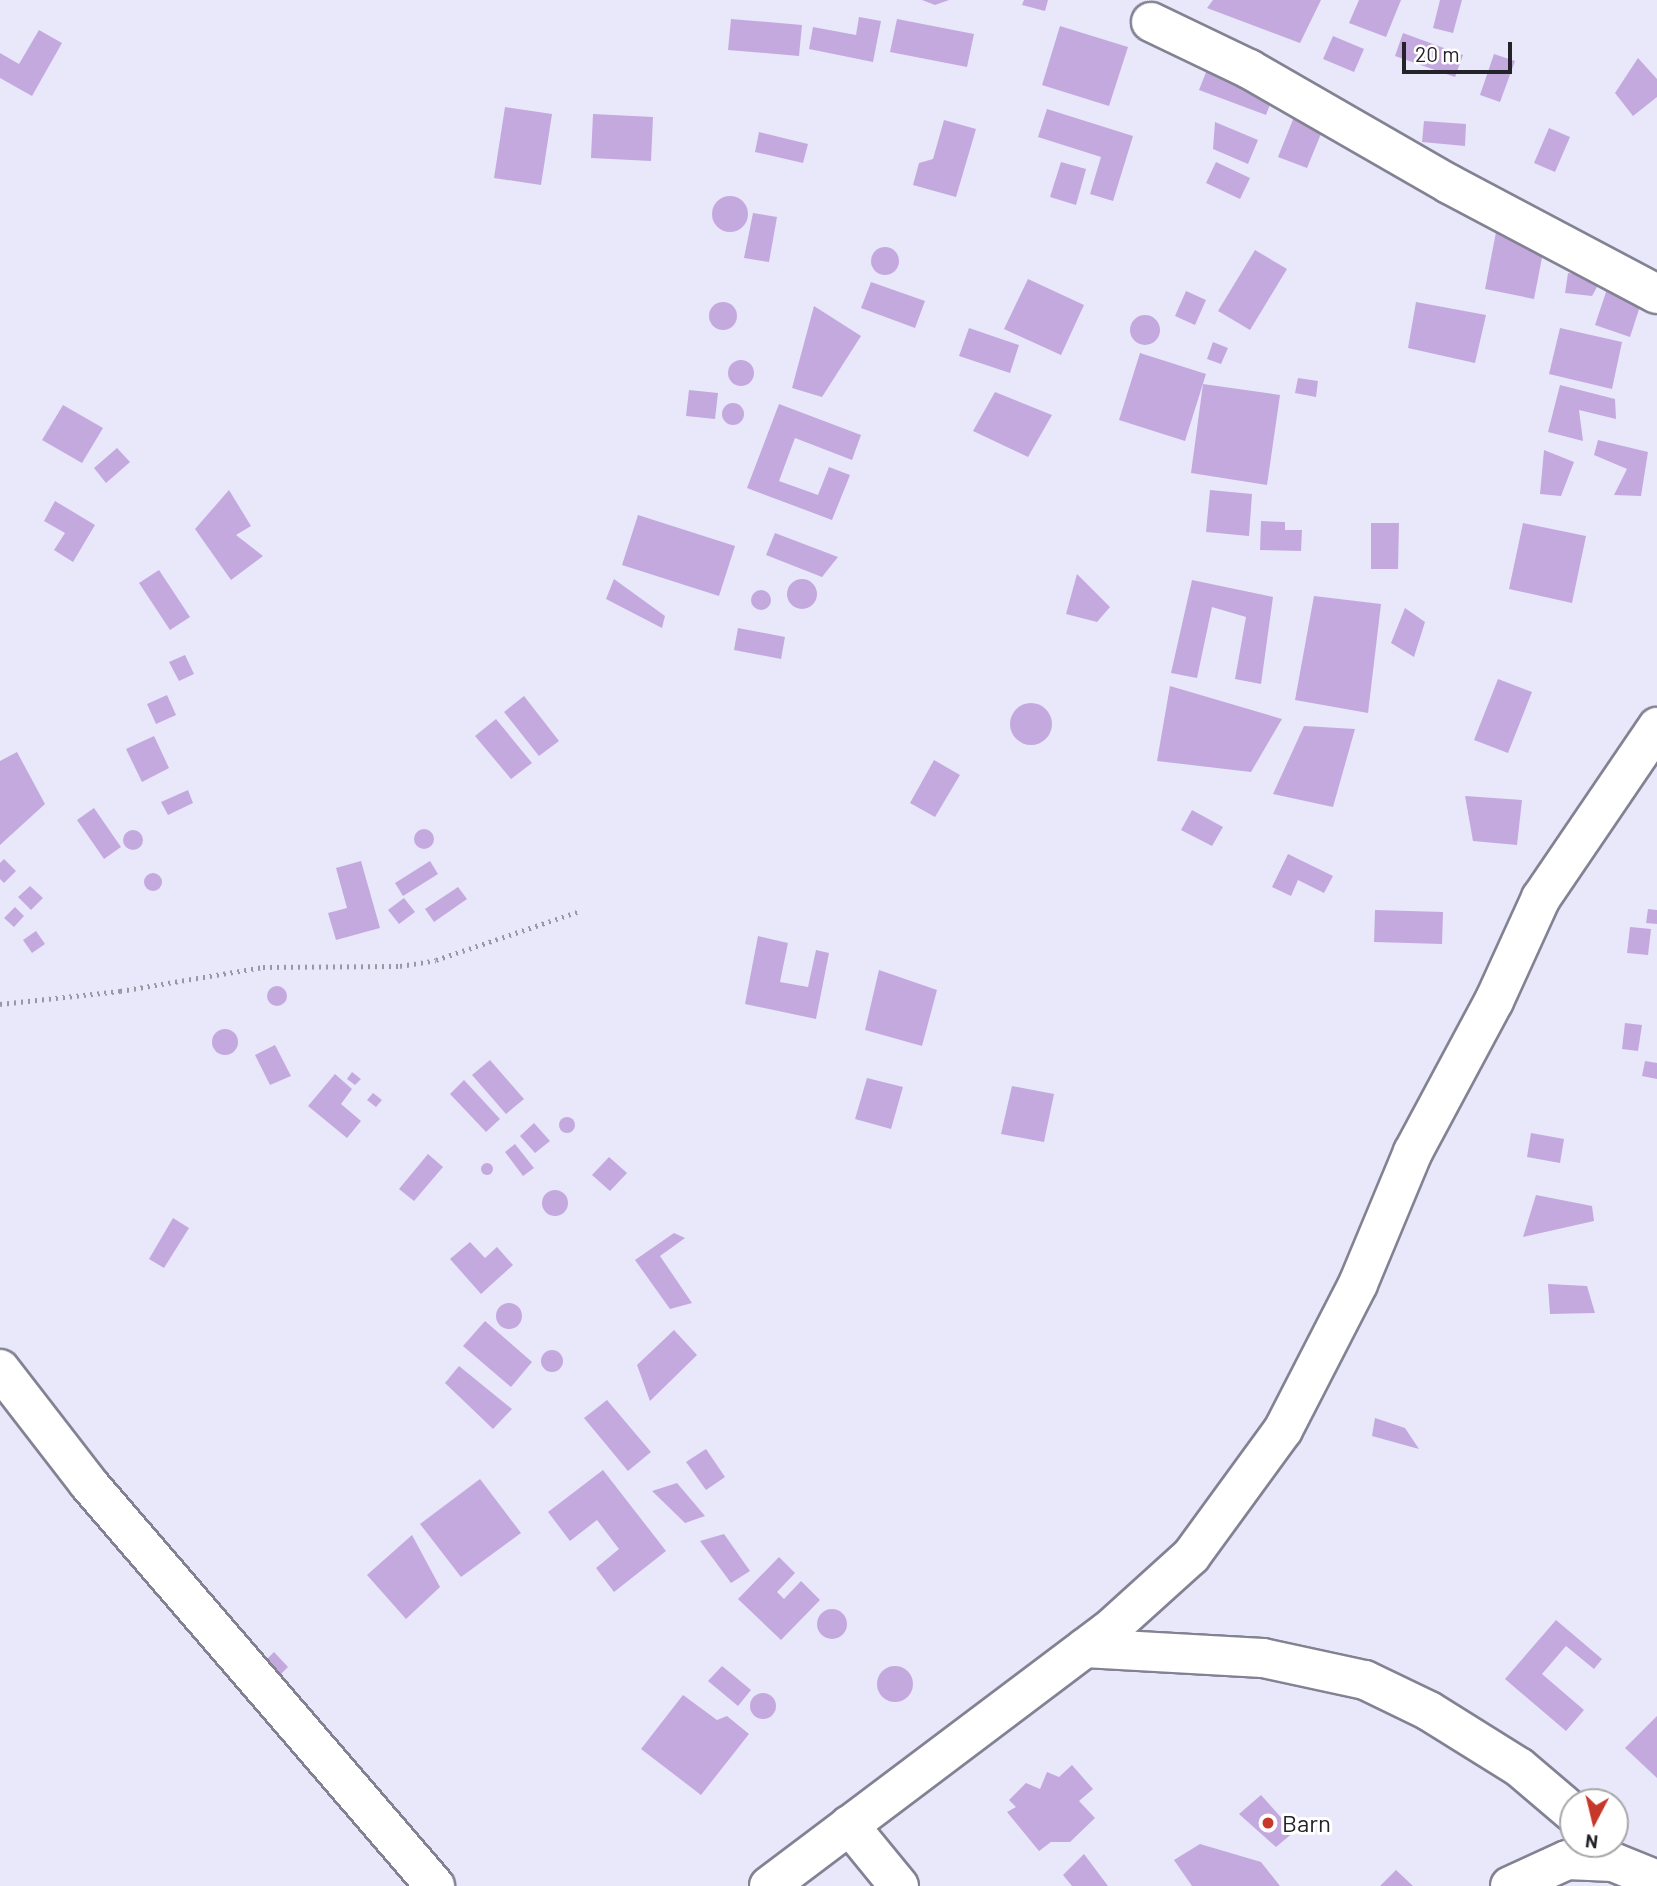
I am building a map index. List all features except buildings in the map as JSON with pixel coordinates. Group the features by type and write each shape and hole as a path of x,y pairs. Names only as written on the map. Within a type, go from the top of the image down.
{"street":[{"path":"1151,22 1249,69 1450,184 1657,294"},
{"path":"769,1886 1085,1648 1191,1556 1283,1430 1358,1284 1413,1152 1494,1001 1541,898 1657,727"},
{"path":"0,1369 88,1483 435,1886"},
{"path":"1085,1648 1264,1658 1365,1680 1430,1711 1519,1767 1559,1801"},
{"path":"849,1825 899,1886"},
{"path":"1627,1858 1652,1878"},
{"path":"1510,1886 1567,1860 1613,1862 1652,1878"}],"path":[{"path":"0,1004 120,991 263,967 400,966 436,960 580,911"}],"place":[{"name":"Barn","path":"1268,1823"}]}
